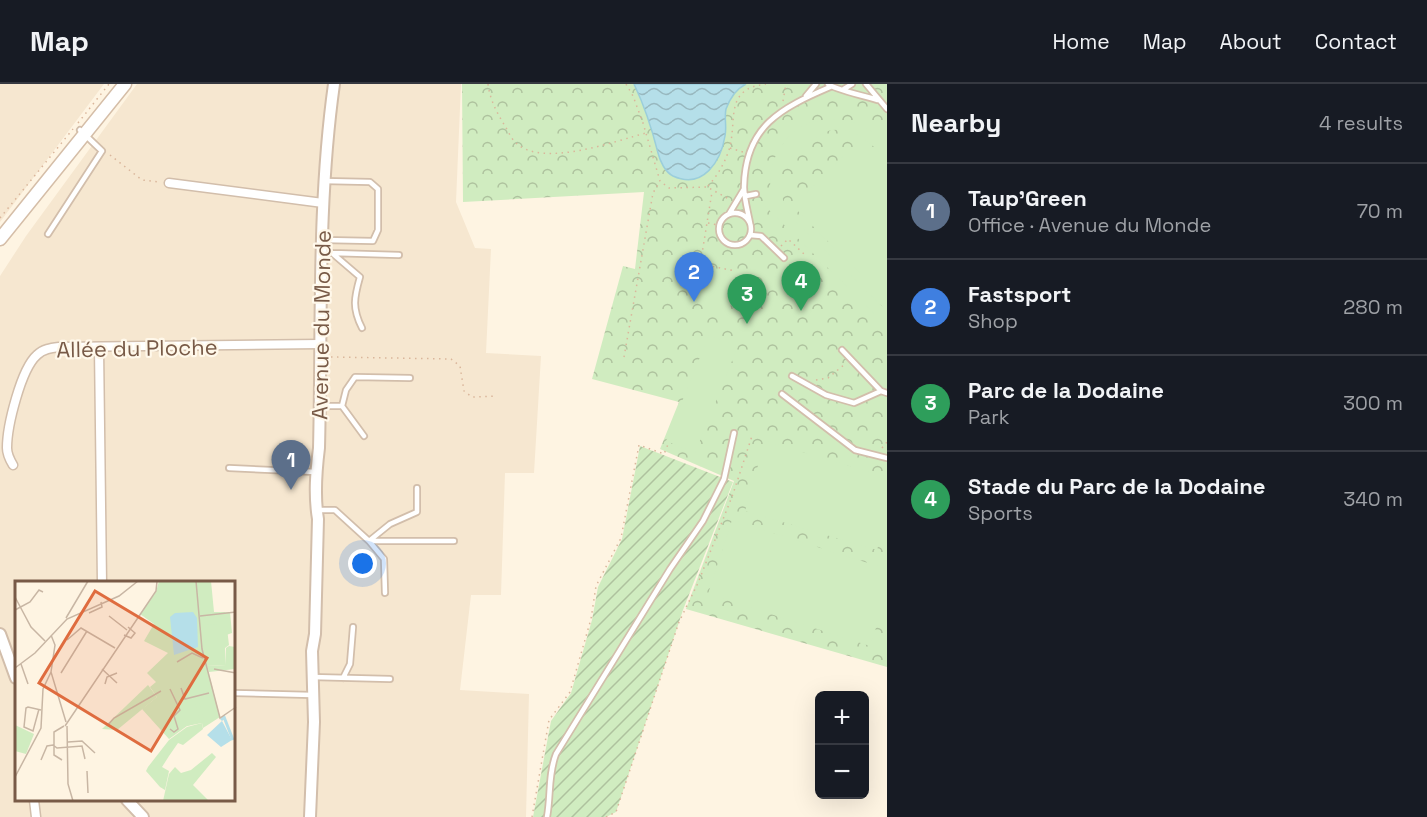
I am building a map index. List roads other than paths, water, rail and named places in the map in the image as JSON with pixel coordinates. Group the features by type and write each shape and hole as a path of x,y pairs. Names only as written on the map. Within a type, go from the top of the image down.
{"main road":[{"path":"0,239 117,84"},
{"path":"0,230 125,84"}],"street":[{"name":"Avenue du Monde","path":"310,817 318,519 316,472 320,448 320,344 327,253 322,240 323,203 328,124 334,84"},
{"path":"169,183 323,203"},
{"name":"Allée du Ploche","path":"13,465 6,450 10,426 29,365 38,353 48,349 320,344"},
{"path":"99,348 102,581"},
{"path":"0,634 15,675"},
{"path":"34,802 36,817"},
{"path":"128,802 143,817"}],"lane":[{"path":"804,98 816,84"},
{"path":"844,89 852,84"},
{"path":"866,84 887,109"},
{"path":"744,189 729,214 718,225 720,236 728,244 739,245 750,235 744,189 748,154 761,130 784,108 829,85 835,89 844,89 878,100"},
{"path":"48,234 102,151 82,132"},
{"path":"322,240 373,241 378,230 378,189 370,182 324,181"},
{"path":"746,196 758,194"},
{"path":"729,214 743,215 750,223"},
{"path":"750,235 761,237 783,258"},
{"path":"327,253 399,255"},
{"path":"327,253 360,277 355,295 354,312 362,328"},
{"path":"842,350 880,391 887,393"},
{"path":"792,376 826,395 854,403 880,391"},
{"path":"342,406 346,390 356,377 410,378"},
{"path":"783,394 855,450 887,458"},
{"path":"320,406 342,406"},
{"path":"342,406 364,436"},
{"path":"547,817 550,770 556,754 670,569 703,521 724,479 734,433"},
{"path":"229,468 316,472"},
{"path":"369,541 390,524 417,512 417,488"},
{"path":"317,510 335,510 369,541 384,559 385,593"},
{"path":"369,541 454,541"},
{"path":"343,678 350,664 353,627"},
{"path":"312,677 390,679"},
{"path":"236,693 314,695"}],"water":[{"path":"634,84 746,84 736,91 725,112 726,133 723,145 709,171 693,179 673,176 668,172 660,159 648,118"}],"place":[{"name":"Fastsport","path":"694,302"},
{"name":"Stade du Parc de la Dodaine","path":"801,311"},
{"name":"Parc de la Dodaine","path":"747,324"},
{"name":"Taup’Green","path":"291,490"}]}
